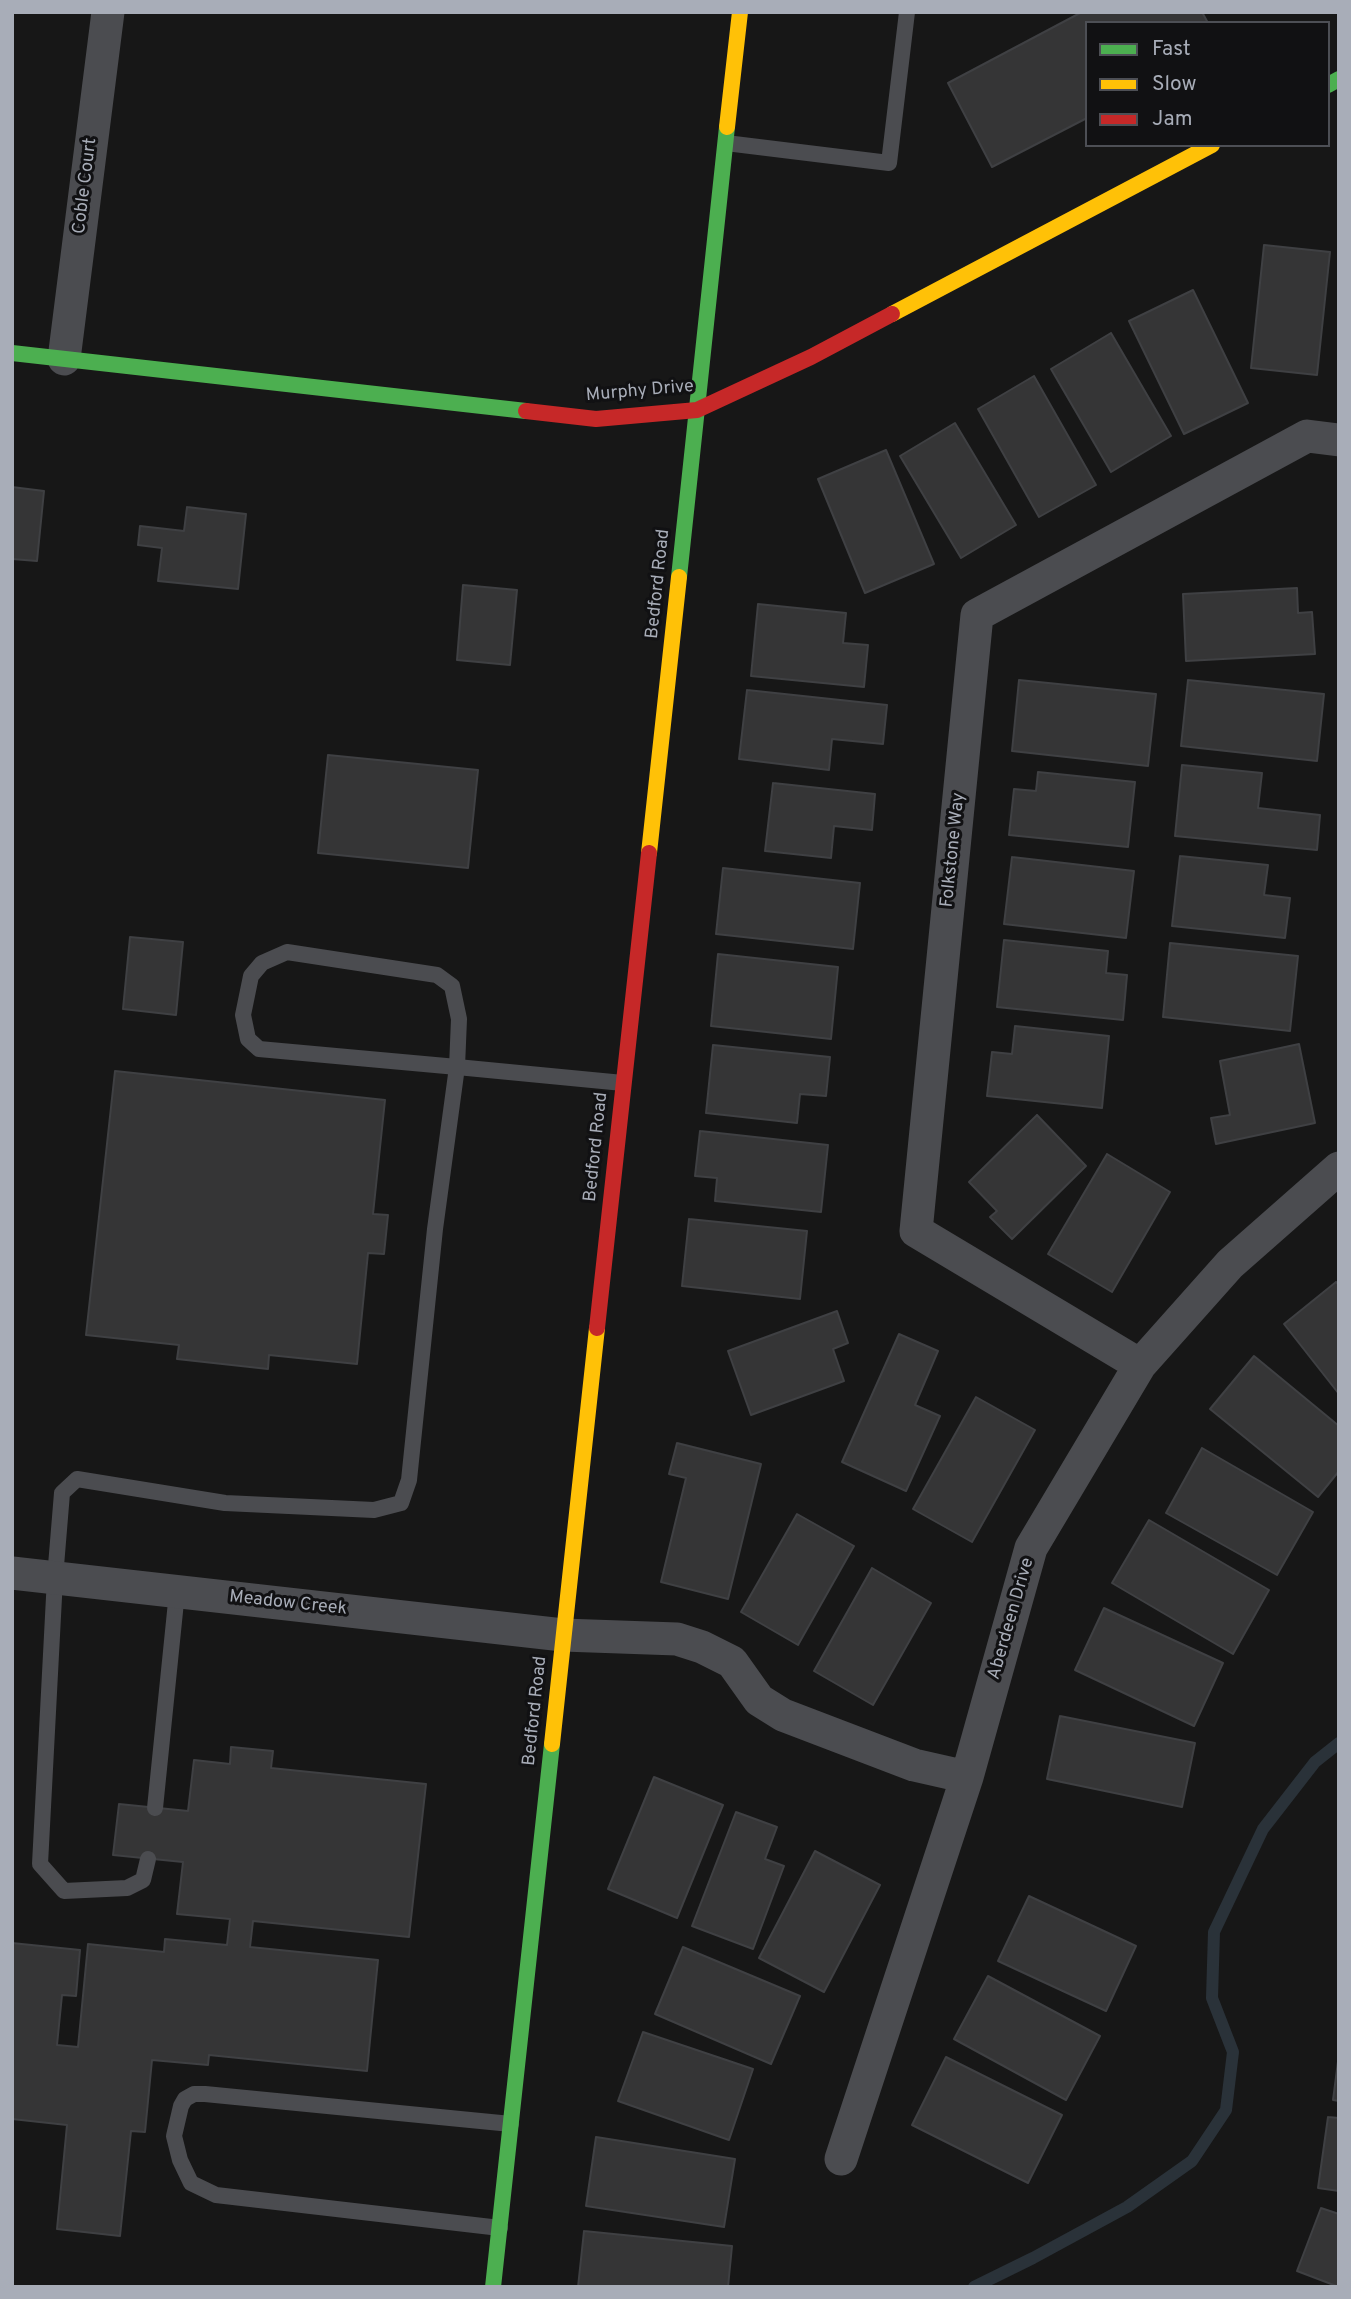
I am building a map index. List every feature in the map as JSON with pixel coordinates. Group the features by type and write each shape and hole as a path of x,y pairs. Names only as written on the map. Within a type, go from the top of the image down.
{"main road":[{"name":"Bedford Road","path":"494,2287 740,12"},
{"name":"Murphy Drive","path":"12,353 596,419 697,410 811,357 1208,147"}],"street":[{"name":"Coble Court","path":"64,359 108,12"},
{"name":"Folkstone Way","path":"1140,1364 916,1231 977,615 1307,436 1339,440"},
{"name":"Aberdeen Drive","path":"841,2159 967,1777 1031,1548 1140,1364 1230,1264 1339,1168"},
{"name":"Meadow Creek","path":"12,1573 564,1635 677,1639 702,1647 732,1662 760,1700 783,1715 914,1765 967,1777"}],"lane":[{"path":"726,143 889,163 907,12"},
{"path":"148,1859 143,1880 127,1888 64,1891 40,1864 62,1493 77,1479 225,1503 374,1510 401,1503 410,1480 435,1228 457,1067 459,1019 452,986 437,975 287,952 262,963 251,976 243,1015 248,1039 258,1049 457,1067 623,1083"},
{"path":"155,1808 177,1592"},
{"path":"500,2228 216,2195 191,2183 180,2160 174,2136 184,2099 194,2094 511,2124"}],"building":[{"path":"1082,12 1202,12 1207,21 1085,21 1085,119 992,167 948,83"},
{"path":"1264,245 1330,252 1317,375 1251,368"},
{"path":"1193,290 1248,403 1184,434 1129,321"},
{"path":"1111,333 1171,436 1111,472 1051,369"},
{"path":"1034,376 1096,485 1039,517 978,409"},
{"path":"955,423 1016,525 961,558 900,456"},
{"path":"886,450 934,564 865,593 818,479"},
{"path":"12,487 44,491 37,561 12,559"},
{"path":"187,507 246,514 238,589 158,581 162,548 138,545 140,526 184,531"},
{"path":"463,585 517,590 510,665 457,660"},
{"path":"1297,588 1298,613 1312,612 1315,654 1186,661 1183,594"},
{"path":"758,604 846,613 843,643 868,645 864,687 751,676"},
{"path":"1019,680 1156,694 1148,766 1012,751"},
{"path":"1188,680 1324,694 1317,761 1181,746"},
{"path":"747,690 887,705 883,744 832,739 829,770 739,759"},
{"path":"328,755 478,770 468,868 318,853"},
{"path":"1182,765 1262,773 1258,808 1320,815 1317,850 1175,836"},
{"path":"1038,772 1135,782 1128,847 1009,835 1014,789 1036,791"},
{"path":"773,783 875,794 872,830 834,826 831,858 765,851"},
{"path":"1180,856 1268,865 1264,895 1290,898 1285,938 1172,926"},
{"path":"1012,857 1134,871 1126,938 1004,924"},
{"path":"723,868 860,883 853,949 716,934"},
{"path":"130,937 183,942 176,1015 123,1009"},
{"path":"1004,940 1108,951 1106,973 1127,975 1123,1020 997,1007"},
{"path":"1170,943 1298,956 1290,1031 1163,1017"},
{"path":"718,954 838,967 831,1039 711,1026"},
{"path":"1015,1026 1109,1036 1102,1108 987,1096 992,1052 1012,1054"},
{"path":"1299,1044 1315,1123 1216,1144 1211,1118 1230,1115 1220,1061"},
{"path":"713,1045 830,1057 826,1096 800,1094 797,1123 706,1113"},
{"path":"115,1071 385,1100 373,1214 388,1215 384,1254 368,1253 357,1364 269,1355 268,1369 177,1359 179,1345 86,1335"},
{"path":"1037,1115 1086,1166 1012,1239 990,1217 997,1211 969,1182"},
{"path":"700,1131 828,1145 821,1212 715,1201 717,1178 695,1176"},
{"path":"1107,1154 1170,1192 1112,1292 1048,1254"},
{"path":"689,1219 807,1231 800,1299 682,1286"},
{"path":"1336,1282 1339,1285 1339,1394 1284,1324"},
{"path":"837,1311 848,1343 833,1349 844,1381 751,1415 728,1351"},
{"path":"899,1334 938,1351 915,1405 940,1416 906,1491 842,1462"},
{"path":"1254,1356 1339,1426 1339,1471 1318,1497 1210,1409"},
{"path":"976,1397 1035,1430 972,1542 913,1509"},
{"path":"677,1443 761,1464 728,1599 661,1582 686,1478 669,1474"},
{"path":"1202,1448 1313,1512 1277,1575 1166,1513"},
{"path":"797,1514 854,1546 798,1645 741,1612"},
{"path":"1149,1520 1269,1590 1233,1654 1112,1583"},
{"path":"872,1568 931,1603 873,1705 814,1671"},
{"path":"1104,1608 1223,1663 1194,1726 1075,1670"},
{"path":"1060,1716 1195,1743 1182,1807 1047,1779"},
{"path":"231,1747 273,1751 271,1768 426,1784 409,1937 253,1921 250,1947 378,1960 367,2071 209,2055 208,2065 152,2060 145,2132 131,2131 120,2236 57,2229 67,2125 12,2119 12,1943 80,1950 76,1996 62,1995 57,2045 78,2047 88,1944 164,1952 165,1939 227,1945 230,1919 177,1914 183,1862 113,1855 119,1804 188,1811 194,1760 230,1764"},
{"path":"654,1777 723,1805 677,1918 608,1889"},
{"path":"736,1812 777,1827 765,1859 784,1866 753,1949 692,1926"},
{"path":"815,1851 880,1885 824,1992 759,1958"},
{"path":"1029,1896 1136,1946 1106,2011 998,1961"},
{"path":"683,1947 800,1996 771,2064 655,2014"},
{"path":"988,1976 1100,2036 1066,2100 954,2039"},
{"path":"643,2032 753,2069 729,2140 618,2101"},
{"path":"1339,2054 1339,2101 1333,2100"},
{"path":"946,2057 1062,2115 1028,2183 912,2125"},
{"path":"1328,2117 1339,2118 1339,2191 1318,2188"},
{"path":"596,2137 735,2159 724,2227 586,2206"},
{"path":"1321,2208 1339,2214 1339,2287 1297,2271"},
{"path":"584,2231 732,2246 728,2287 578,2287"}],"waterway":[{"path":"974,2287 1127,2207 1192,2161 1226,2110 1233,2052 1212,1998 1214,1932 1263,1829 1315,1762 1339,1743"}],"traffic: fast":[{"path":"1330,84 1339,79"},
{"path":"679,577 727,127"},
{"path":"12,353 526,411"},
{"path":"493,2287 552,1744"}],"traffic: slow":[{"path":"727,127 740,12"},
{"path":"892,314 1208,147"},
{"path":"649,853 679,577"},
{"path":"552,1744 597,1328"}],"traffic: jam":[{"path":"526,411 596,419 697,410 811,357 892,314"},
{"path":"597,1328 649,853"}]}
